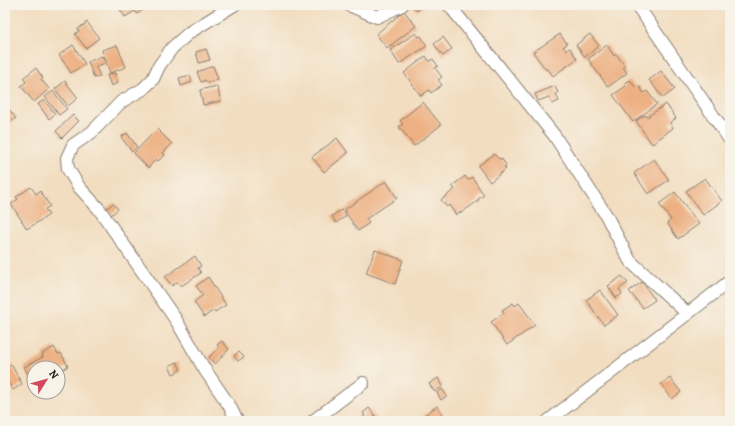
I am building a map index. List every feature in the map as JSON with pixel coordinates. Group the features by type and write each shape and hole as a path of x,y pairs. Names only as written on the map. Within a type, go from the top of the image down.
{"street":[{"path":"234,5 190,32 176,44 159,66 154,79 143,89 121,102 92,132 73,145 67,158 68,169 79,187 99,209 176,320 205,370 229,405 236,421"},
{"path":"349,5 377,17 402,5"},
{"path":"449,5 554,135 606,215 630,261 687,313"},
{"path":"637,5 730,140"},
{"path":"548,421 730,281"},
{"path":"313,421 363,382"}],"building":[{"path":"117,5 149,6 137,14 135,11 125,17"},
{"path":"412,5 425,5 417,11"},
{"path":"404,11 416,26 387,48 376,34"},
{"path":"87,22 99,38 86,48 75,34 79,31 78,29"},
{"path":"416,33 419,37 421,36 427,46 399,64 390,50"},
{"path":"560,34 567,44 563,47 566,50 570,48 577,59 553,76 548,69 546,70 533,52"},
{"path":"590,34 599,46 585,57 576,45"},
{"path":"443,37 452,49 443,56 434,44"},
{"path":"73,45 85,64 71,73 59,55"},
{"path":"117,45 126,67 110,73 102,50"},
{"path":"607,45 614,56 616,54 625,66 623,67 627,73 608,87 588,59"},
{"path":"206,49 210,60 199,63 196,52"},
{"path":"102,56 105,63 96,67 100,76 94,78 88,62"},
{"path":"426,56 429,61 433,59 438,66 435,68 442,77 438,80 442,85 431,93 429,90 421,96 404,73"},
{"path":"213,66 218,79 207,83 205,80 201,82 197,72"},
{"path":"36,68 43,78 41,79 49,89 34,102 21,86 26,82 23,78"},
{"path":"661,71 675,89 663,98 649,80"},
{"path":"115,73 118,83 111,86 107,75"},
{"path":"190,75 192,82 181,86 179,78"},
{"path":"630,80 636,88 639,86 644,93 647,91 657,104 633,122 613,95 626,86 624,84"},
{"path":"65,81 78,98 68,106 55,89"},
{"path":"217,86 221,101 203,105 200,90"},
{"path":"555,86 559,101 552,104 549,97 538,101 535,94"},
{"path":"53,91 67,109 59,115 45,97"},
{"path":"44,100 55,114 49,119 38,104"},
{"path":"423,102 441,125 414,146 399,127 403,124 400,121"},
{"path":"666,104 676,118 670,123 673,128 652,144 636,121 645,115 647,117"},
{"path":"5,105 16,118 5,127"},
{"path":"73,115 79,121 62,138 56,131"},
{"path":"157,129 172,144 163,153 165,155 158,161 156,159 148,168 134,153"},
{"path":"127,133 137,147 132,152 121,137"},
{"path":"337,138 348,153 324,172 312,157"},
{"path":"494,154 499,159 501,158 506,165 504,167 506,169 490,182 478,166"},
{"path":"654,159 669,180 648,194 634,173"},
{"path":"465,176 468,180 472,177 484,195 461,213 460,212 456,215 449,205 447,207 441,200 455,189 452,186"},
{"path":"705,178 722,201 703,215 686,191"},
{"path":"386,181 397,198 366,219 369,223 358,231 344,210"},
{"path":"31,187 36,194 40,191 50,206 45,209 49,215 27,229 11,204 18,199 16,197"},
{"path":"675,192 699,224 678,239 667,223 671,220 659,204"},
{"path":"113,203 118,209 111,215 106,209"},
{"path":"341,210 346,216 336,223 332,216"},
{"path":"375,250 403,260 395,284 366,273"},
{"path":"195,256 201,266 198,268 201,273 181,286 177,282 172,286 165,277"},
{"path":"622,276 628,283 619,289 622,294 616,298 608,286"},
{"path":"208,277 226,305 215,312 214,310 204,317 194,302 203,295 196,286"},
{"path":"642,282 655,300 643,308 629,291"},
{"path":"600,290 618,315 604,325 586,300"},
{"path":"513,303 515,306 519,303 535,325 507,345 491,322 504,313 502,310"},
{"path":"222,341 229,349 215,364 209,357 219,347 217,345"},
{"path":"54,347 58,354 61,353 65,360 37,360 43,357 42,354"},
{"path":"239,352 244,357 238,361 234,356"},
{"path":"177,362 181,370 173,374 169,366"},
{"path":"11,364 22,384 13,390 5,378 5,367"},
{"path":"438,378 443,386 435,392 429,384"},
{"path":"670,378 681,392 672,399 661,384"},
{"path":"442,389 447,396 441,400 437,393"},
{"path":"437,406 448,421 416,421"},
{"path":"369,408 379,421 358,421 365,416 363,413"}]}
